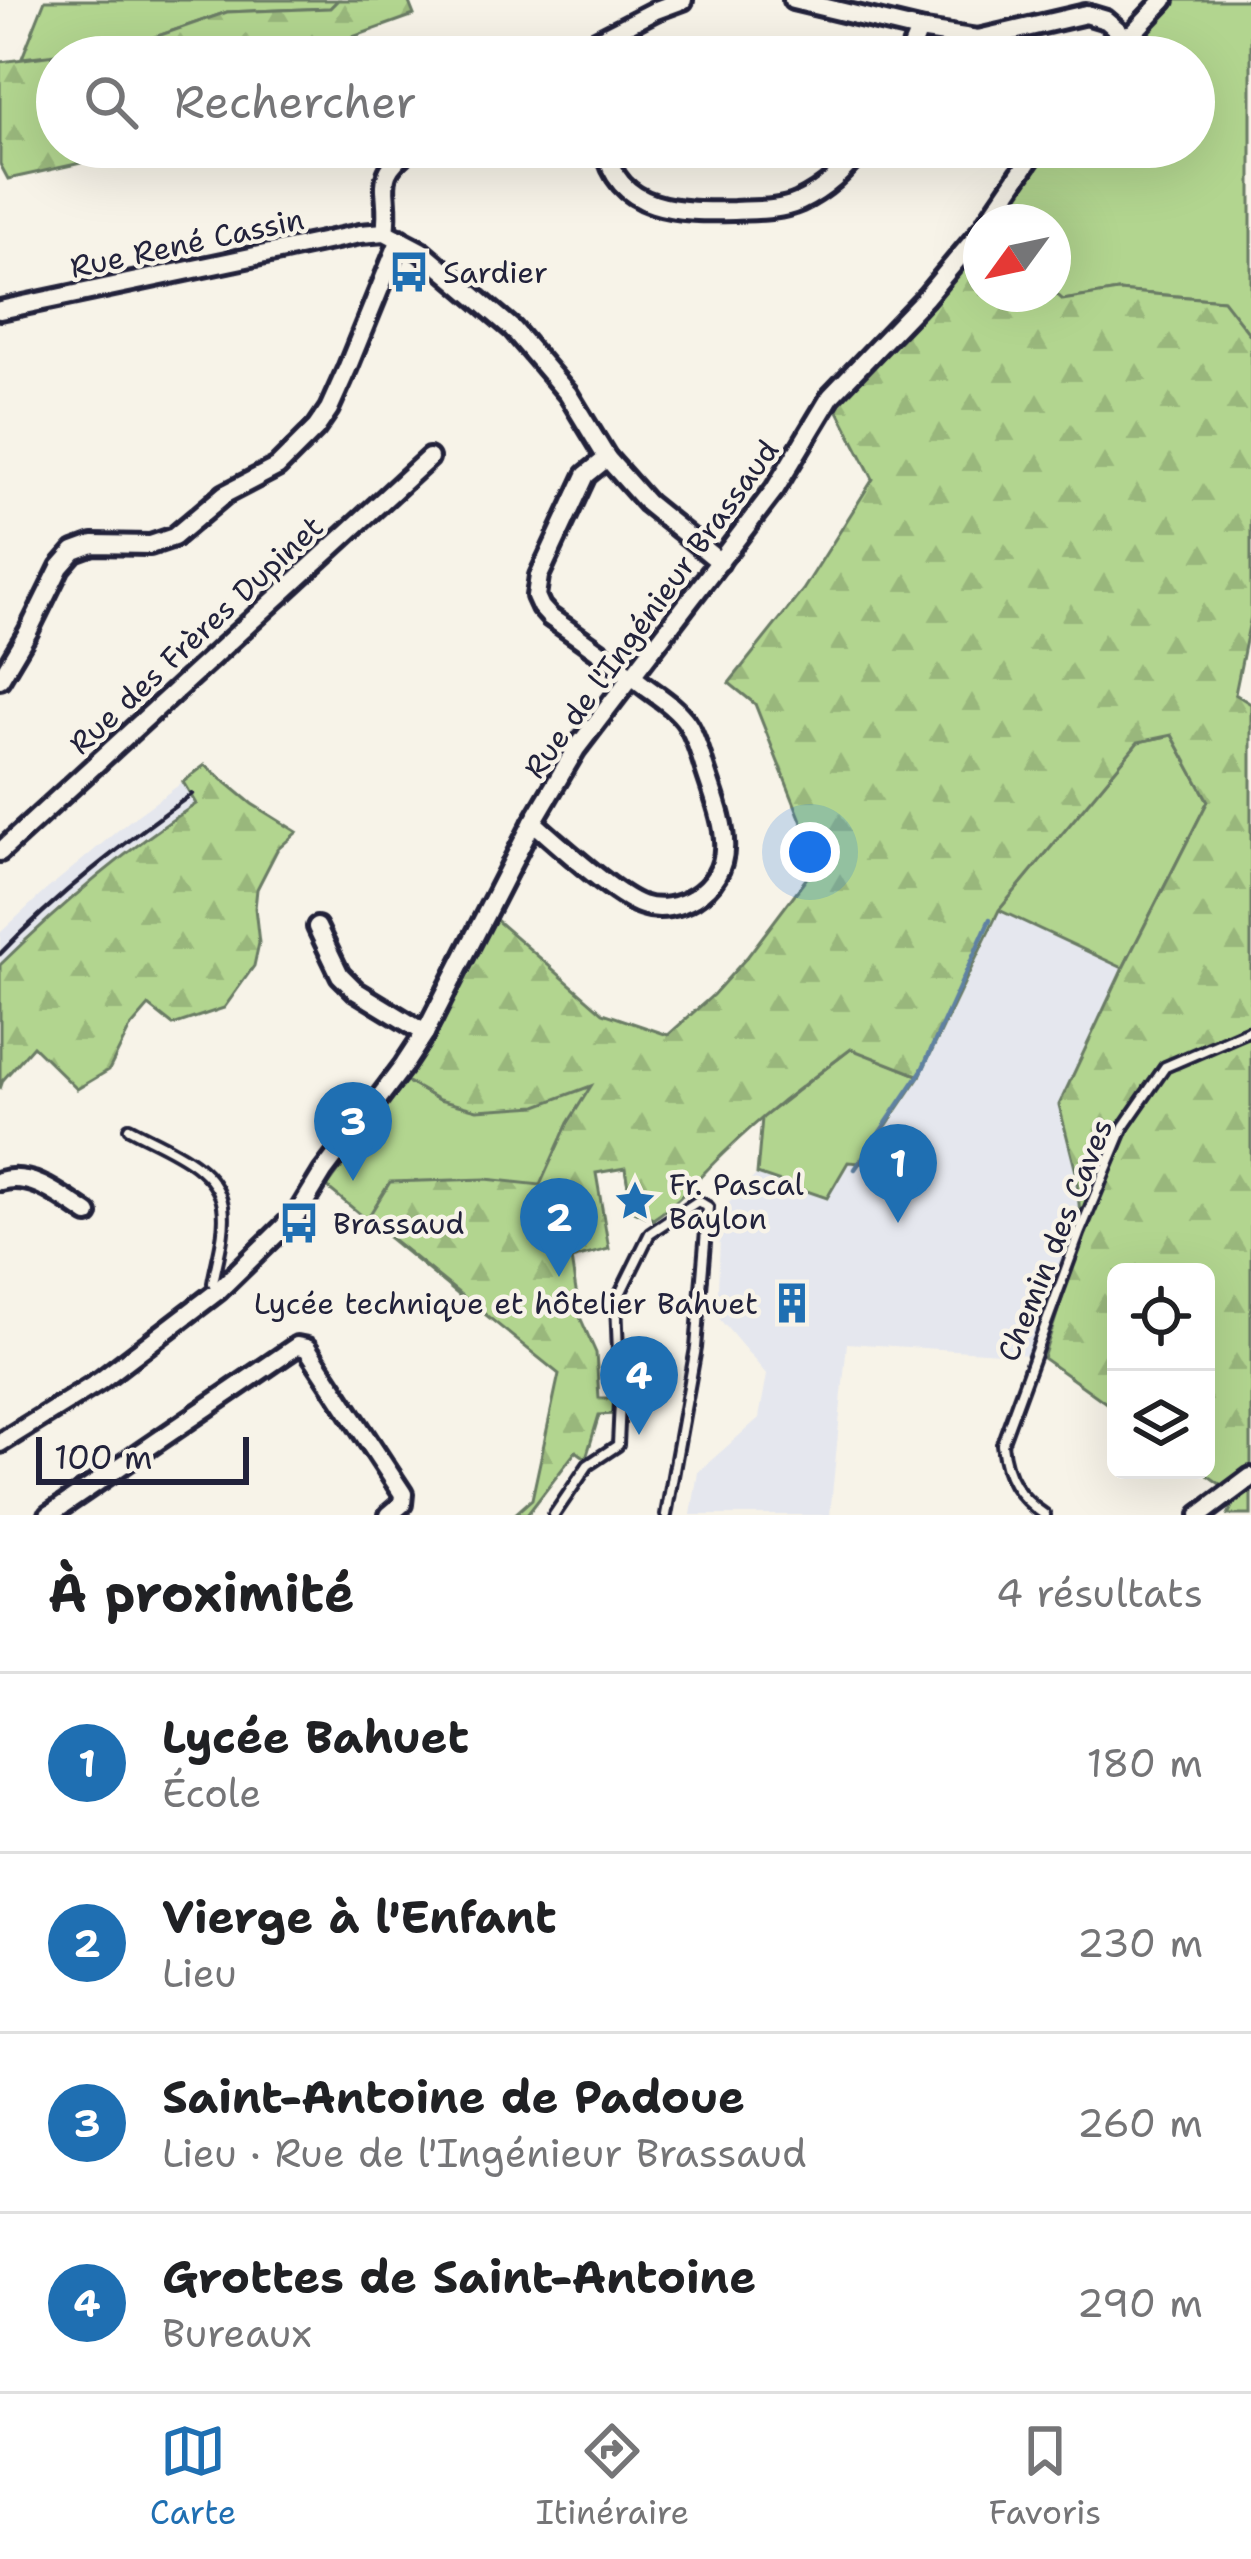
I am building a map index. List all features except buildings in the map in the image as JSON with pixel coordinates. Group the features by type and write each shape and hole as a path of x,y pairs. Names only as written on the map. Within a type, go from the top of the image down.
{"street":[{"path":"614,36 682,0"},
{"path":"793,0 958,36"},
{"path":"1129,36 1164,0"},
{"path":"991,36 1086,14 1106,20 1125,36"},
{"path":"917,36 919,30"},
{"path":"0,679 60,566 74,551 93,544 150,545 174,537 225,494 277,467 316,428 338,389 393,236 385,177 388,168"},
{"path":"613,168 636,196 681,212 768,210 795,204 844,168"},
{"path":"999,204 1024,168"},
{"name":"Rue René Cassin","path":"0,310 360,234 393,236"},
{"path":"393,236 422,251 513,329 568,394 607,458 647,502 720,562"},
{"name":"Rue de l'Ingénieur Brassaud","path":"0,1443 100,1381 218,1291 298,1213 425,1033 533,822 576,749 776,489 831,396 963,253"},
{"name":"Rue des Frères Dupinet","path":"0,852 429,458"},
{"path":"533,822 628,899 647,907 672,907 691,900 711,886 721,867 723,826 686,720 550,617 536,596 539,575 586,475 607,458"},
{"path":"317,927 340,976 425,1033"},
{"path":"0,1181 11,1177 44,1185 88,1214"},
{"path":"49,1515 297,1346 307,1348 403,1494 402,1504 389,1515"},
{"path":"1200,1515 1251,1477"}],"lane":[{"name":"Chemin des Caves","path":"1045,1515 1032,1506 1004,1468 1003,1444 1079,1234 1124,1126 1166,1067 1251,1030"},
{"path":"129,1129 182,1156 217,1188 223,1204 213,1283 218,1291"},
{"path":"554,1515 588,1465 618,1445 616,1301 650,1233 698,1201 708,1207 696,1348 666,1515"}],"shaded area":[{"path":"183,782 195,804 138,842 61,905 0,965 0,933 128,822"},
{"path":"999,910 1123,968 1166,1058 1102,1156 1030,1355 847,1343 830,1515 691,1515 698,1472 759,1418 767,1375 717,1316 721,1211 757,1174 826,1198 848,1161 861,1163 920,1076"}],"green space":[{"path":"45,0 338,0 330,8 227,12 158,36 36,36 36,56 22,58"},
{"path":"338,0 408,0 414,15 356,36 158,36 227,12 330,8"},
{"path":"1172,0 1251,0 1251,336 1222,300 1118,291 1071,299 1071,204 1010,204 1035,168 1215,168 1215,36 1139,36"},
{"path":"36,57 36,168 58,168 8,179 0,164 0,62"},
{"path":"963,268 963,312 1071,312 1071,299 1118,291 1223,300 1251,336 1251,616 1235,694 1251,704 1251,1515 1228,1515 1237,1496 1213,1479 1215,1263 1107,1263 1107,1404 1043,1358 1082,1235 1076,1172 1059,1105 1208,801 1172,735 1138,742 999,910 920,1076 851,1049 757,1122 653,1219 632,1210 625,1168 596,1173 609,1249 571,1259 580,1317 596,1353 599,1398 614,1398 614,1414 599,1415 586,1458 576,1451 527,1515 514,1515 532,1499 559,1374 367,1219 390,1182 486,1179 540,1185 591,1086 537,1106 477,1110 439,1100 406,1081 442,1025 493,917 603,1013 668,1035 748,956 806,879 812,848 755,704 729,683 803,590 873,479 836,407"},
{"path":"1172,735 1208,801 1123,968 999,910 1138,742"},
{"path":"205,765 252,804 297,832 277,850 257,889 259,943 254,966 224,1008 173,1025 149,1006 130,1028 109,1070 77,1089 33,1046 0,1089 0,965 94,880 196,804 183,782"},
{"path":"852,1048 920,1076 861,1163 848,1162 827,1198 757,1174 762,1118"},
{"path":"406,1081 439,1100 592,1084 653,1219 632,1210 625,1168 581,1149 461,1297 327,1187"}],"waterway":[{"path":"855,1169 922,1070 990,919"}],"railway":[{"path":"0,954 92,870 192,794"}],"place":[{"name":"Sardier","path":"409,272"},
{"name":"Saint-Antoine de Padoue","path":"353,1181"},
{"name":"Fr. Pascal Baylon","path":"635,1201"},
{"name":"Brassaud","path":"299,1223"},
{"name":"Lycée Bahuet","path":"898,1223"},
{"name":"Vierge à l'Enfant","path":"559,1277"},
{"name":"Lycée technique et hôtelier Bahuet","path":"792,1303"},
{"name":"Grottes de Saint-Antoine","path":"639,1435"}]}
